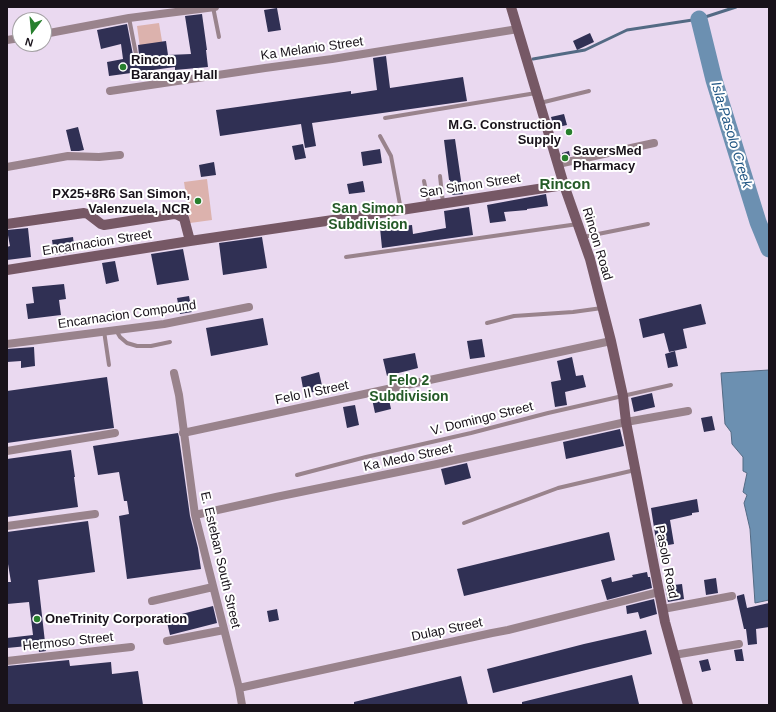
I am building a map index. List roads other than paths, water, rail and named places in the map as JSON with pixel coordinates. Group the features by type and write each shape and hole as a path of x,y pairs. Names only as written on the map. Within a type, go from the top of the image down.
{"street":[{"path":"52,32 129,18 214,7"},
{"name":"Rincon Road","path":"511,7 564,184 590,259 611,341 626,422"},
{"name":"Ka Melanio Street","path":"110,91 332,59 518,29"},
{"path":"558,164 654,143"},
{"path":"7,167 68,156 99,157 120,155"},
{"name":"San Simon Street","path":"190,241 443,204 564,184"},
{"path":"7,224 84,213 88,214 104,225 178,214 184,218 190,241"},
{"name":"Encarnacion Street","path":"7,270 190,241"},
{"name":"Encarnacion Compound","path":"7,344 164,324 250,307"},
{"name":"Felo II Street","path":"183,433 611,341"},
{"name":"E. Esteban South Street","path":"174,372 195,515 242,705"},
{"name":"Ka Medo Street","path":"195,515 626,422 688,411"},
{"name":"Pasolo Road","path":"626,422 659,592 688,705"},
{"path":"7,451 115,433"},
{"path":"7,526 95,514"},
{"path":"152,601 213,587"},
{"name":"Dulap Street","path":"239,688 492,632 508,630 659,592"},
{"path":"663,609 732,596"},
{"path":"167,641 224,630"},
{"path":"674,655 739,644"},
{"name":"Hermoso Street","path":"7,661 131,647"}],"lane":[{"path":"214,7 219,37"},
{"path":"129,18 136,54"},
{"path":"540,104 589,91"},
{"path":"385,118 537,93"},
{"path":"380,136 391,156 401,210"},
{"path":"440,176 443,204"},
{"path":"424,181 429,206"},
{"path":"346,257 578,224"},
{"path":"583,237 648,224"},
{"path":"487,323 519,316 566,313 602,308"},
{"path":"116,330 120,337 127,343 137,346 151,346 170,342"},
{"path":"104,331 109,365"},
{"name":"V. Domingo Street","path":"297,475 548,413 671,385"},
{"path":"464,523 558,488 635,470"}],"water":[{"path":"769,370 769,600 755,603 750,529 744,503 747,495 743,492 747,473 743,471 743,457 732,444 731,432 725,424 721,373"}],"waterway":[{"path":"533,59 585,50 627,30 699,19 736,7"},
{"name":"Isla-Pasolo Creek","path":"699,19 714,80 758,222 769,249"}],"place":[{"name":"Rincon Barangay Hall","path":"123,67"},
{"name":"M.G. Construction Supply","path":"569,132"},
{"name":"SaversMed Pharmacy","path":"565,158"},
{"name":"PX25+8R6 San Simon, Valenzuela, NCR","path":"198,201"},
{"name":"OneTrinity Corporation","path":"37,619"}],"district":[{"name":"Rincon","path":"565,185"},
{"name":"San Simon Subdivision","path":"368,218"},
{"name":"Felo 2 Subdivision","path":"409,390"}]}
